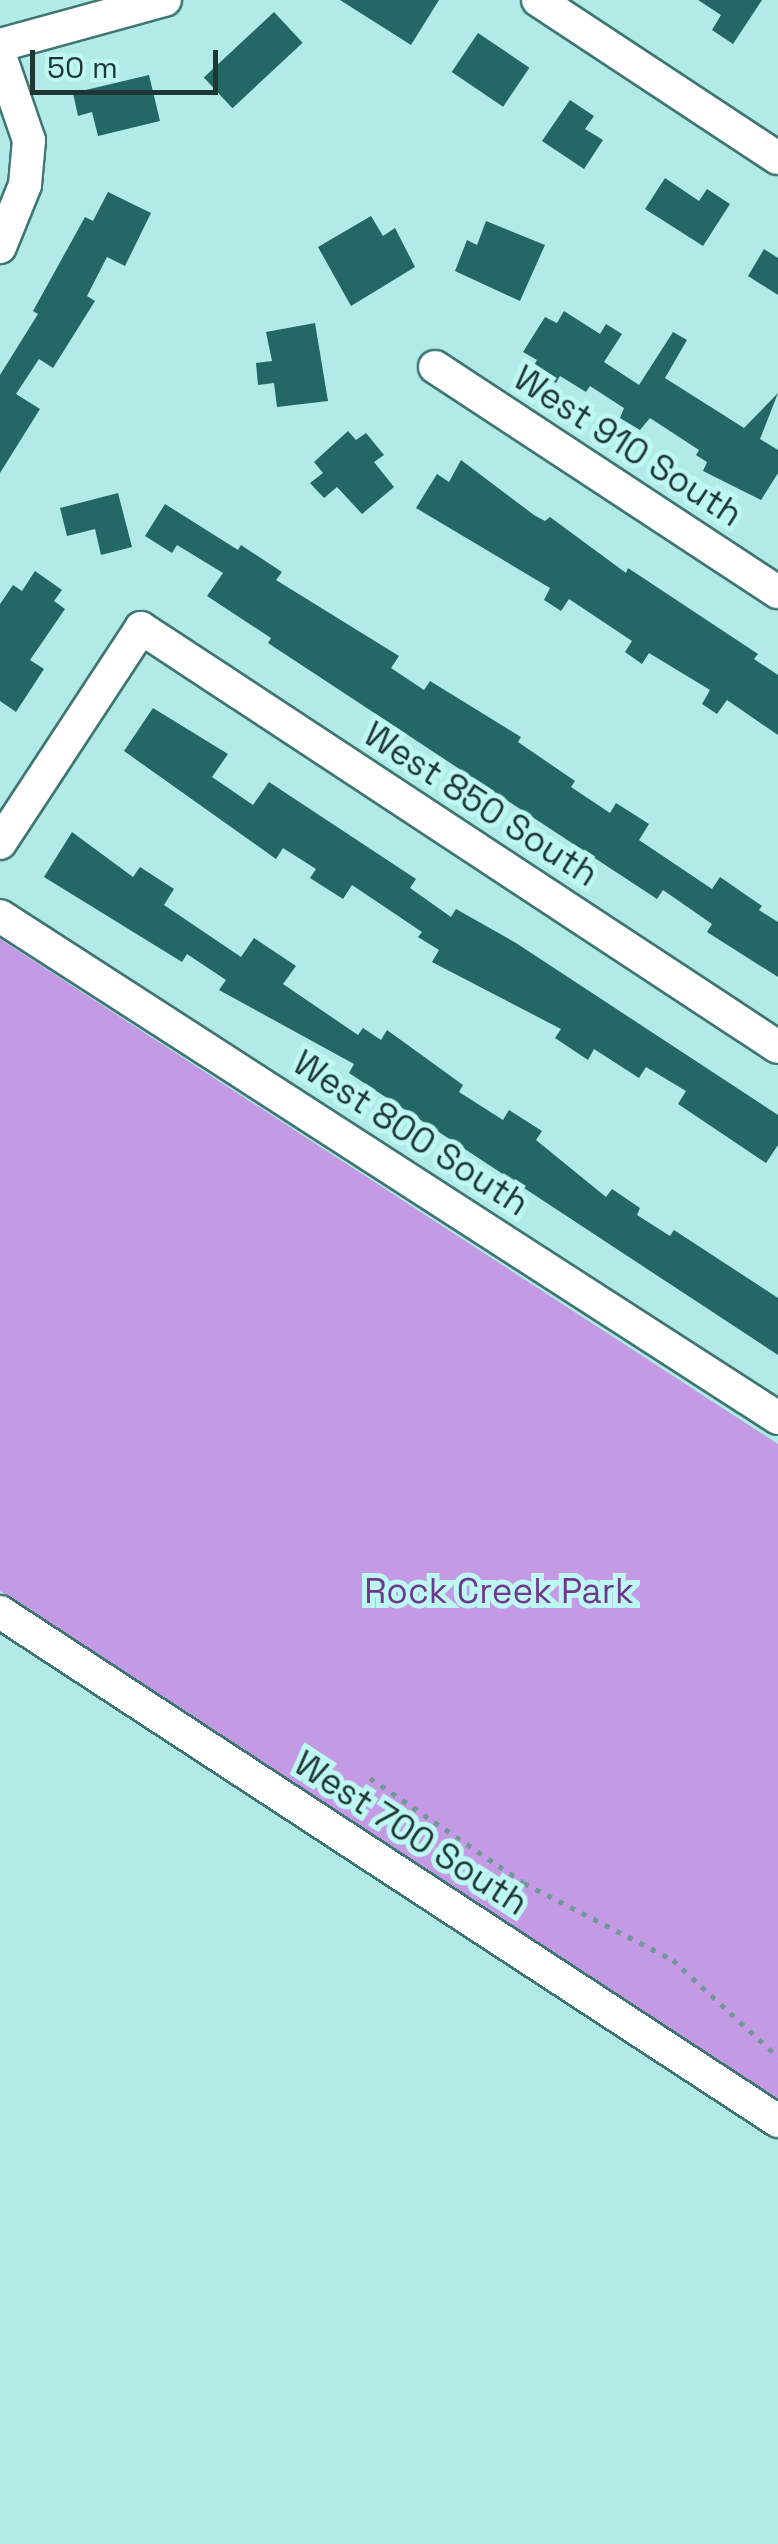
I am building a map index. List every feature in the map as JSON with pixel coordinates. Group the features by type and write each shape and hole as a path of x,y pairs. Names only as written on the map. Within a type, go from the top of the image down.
{"street":[{"path":"0,45 165,0"},
{"path":"538,0 778,158"},
{"path":"0,56 29,140 26,185 0,247"},
{"name":"West 910 South","path":"435,368 778,592"},
{"name":"West 850 South","path":"0,843 141,628 778,1046"},
{"name":"West 800 South","path":"0,916 778,1418"},
{"name":"West 700 South","path":"0,1612 778,2122"}],"path":[{"path":"370,1778 524,1883 674,1960 778,2057"}],"green space":[{"name":"Rock Creek Park","path":"0,939 778,1444 778,2104 0,1591"}],"building":[{"path":"340,0 439,0 411,45"},
{"path":"698,0 762,0 733,44 712,30 721,15"},
{"path":"274,12 303,43 232,108 204,77"},
{"path":"478,33 529,68 503,107 452,72"},
{"path":"149,75 160,121 98,136 92,112 78,116 73,93"},
{"path":"570,100 594,116 585,129 603,140 584,169 542,141"},
{"path":"665,178 699,201 707,189 730,204 703,246 645,209"},
{"path":"108,192 151,213 125,266 107,257 87,296 95,301 53,368 39,359 16,394 40,409 0,473 0,375 38,314 33,311 85,217 93,221"},
{"path":"371,216 383,236 395,228 415,267 351,306 318,247"},
{"path":"486,221 545,245 520,301 455,271 467,240 477,245"},
{"path":"764,249 778,258 778,295 748,276"},
{"path":"564,311 600,334 606,324 622,334 604,362 639,385 673,332 687,340 665,378 744,428 778,393 760,439 778,450 778,473 761,500 703,471 707,462 696,455 699,450 650,418 640,430 620,418 624,408 590,386 586,392 560,376 556,383 532,369 537,360 523,352 545,317 557,323"},
{"path":"315,323 328,401 277,407 274,383 258,385 256,363 272,361 266,332"},
{"path":"348,431 356,440 366,433 384,455 374,462 394,487 362,514 337,487 324,498 310,483 323,473 314,462"},
{"path":"461,460 534,515 545,521 550,517 626,573 628,568 758,654 754,659 778,675 778,735 727,700 717,714 702,704 710,690 649,653 642,664 625,652 632,641 569,599 561,611 544,600 550,588 416,508 437,474 449,482"},
{"path":"118,493 132,547 101,555 95,529 67,536 60,508"},
{"path":"165,504 238,550 241,545 282,572 276,580 399,656 391,668 424,690 430,681 521,737 518,742 575,781 571,787 610,813 616,803 649,824 639,840 712,889 720,877 762,906 759,910 778,922 778,977 707,932 712,924 663,890 657,899 268,643 271,638 207,596 223,573 177,545 172,553 145,536"},
{"path":"35,571 62,590 54,601 65,609 30,660 44,669 16,712 0,701 0,604 13,585 22,591"},
{"path":"153,708 228,754 212,777 253,805 269,782 416,879 410,888 451,917 456,909 516,943 778,1115 778,1145 766,1163 678,1104 686,1091 646,1067 639,1078 594,1049 588,1060 555,1038 561,1029 432,962 439,950 418,937 422,932 352,885 343,899 310,878 316,869 283,848 276,859 124,751"},
{"path":"72,832 133,877 140,867 174,889 164,905 241,957 254,938 296,966 283,984 358,1035 363,1028 381,1040 387,1030 463,1085 459,1092 503,1120 509,1110 542,1131 536,1140 606,1197 612,1189 640,1208 637,1215 670,1236 674,1230 778,1298 778,1355 349,1073 354,1064 219,990 226,980 187,954 182,962 44,877"}]}
